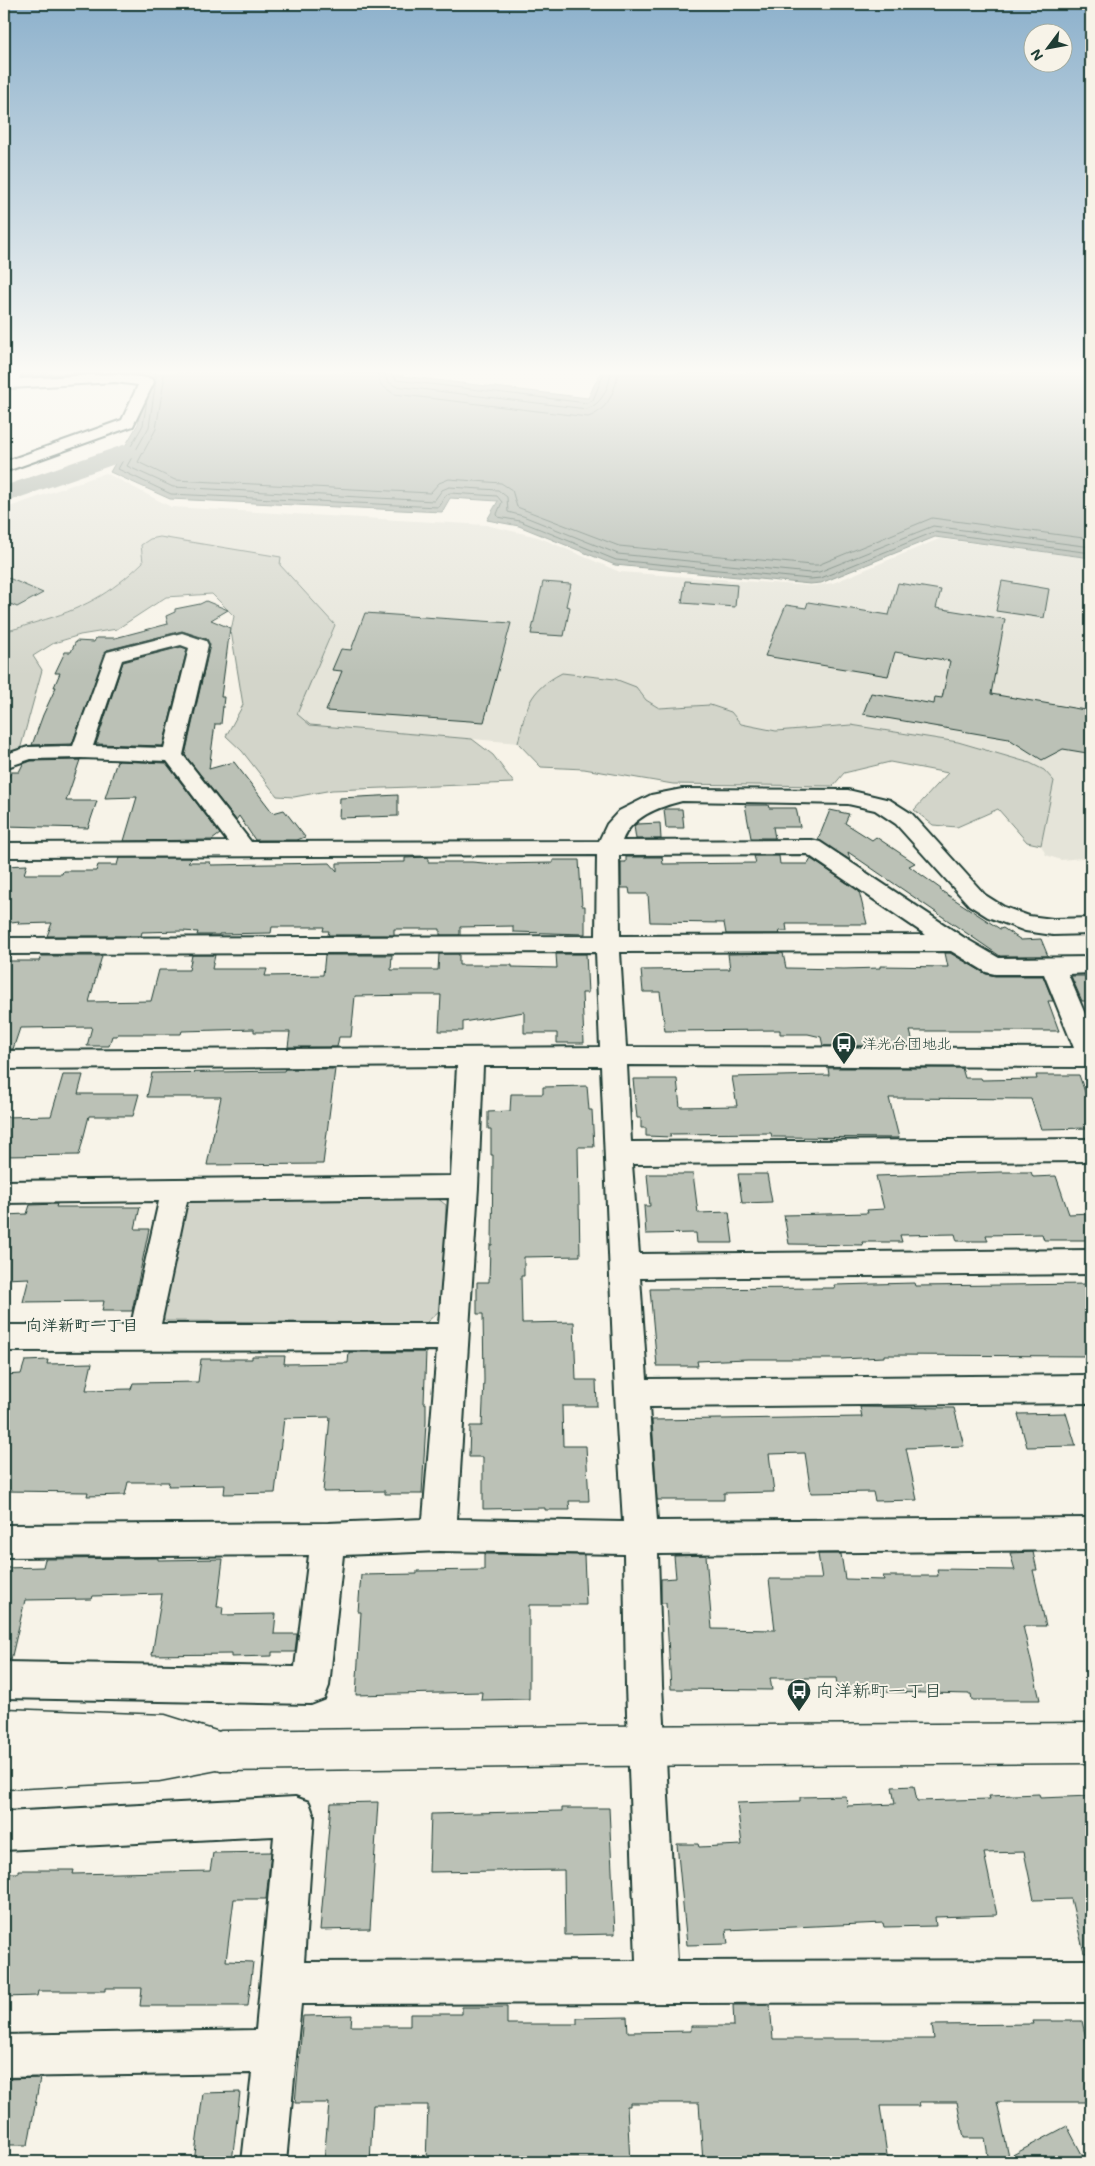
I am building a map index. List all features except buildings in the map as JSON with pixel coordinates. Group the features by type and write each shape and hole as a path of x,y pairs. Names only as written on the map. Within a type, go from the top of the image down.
{"main road":[{"path":"4,1728 165,1735 221,1751"},
{"path":"4,1749 221,1751 1091,1743"},
{"path":"4,1769 159,1761 221,1751"}],"street":[{"path":"81,752 114,656 182,639 199,645 173,755"},
{"path":"4,762 28,753 81,752 173,755"},
{"path":"173,755 244,848"},
{"path":"657,1982 647,1746 641,1537 631,1393 608,944 608,847 615,830 627,816 659,800 682,795 848,797 882,805 904,819 977,900 996,912 1025,923 1053,927 1091,926"},
{"path":"4,850 812,847 955,943 995,966 1091,965"},
{"path":"4,946 955,943"},
{"path":"4,1060 614,1056 1091,1057 1053,966"},
{"path":"439,1535 464,1188 470,1057"},
{"path":"618,1153 1091,1150"},
{"path":"4,1192 464,1188"},
{"path":"143,1338 175,1191"},
{"path":"625,1266 1091,1262"},
{"path":"4,1338 454,1337"},
{"path":"631,1393 1091,1389"},
{"path":"4,1541 328,1539 439,1535 641,1537 1091,1534"},
{"path":"4,1680 311,1686 328,1539"},
{"path":"4,1831 295,1816 282,1983 264,2162"},
{"path":"282,1983 1091,1981"},
{"path":"4,2056 275,2051"}],"shaded area":[{"path":"103,474 108,474 171,507 486,525 538,537 620,572 812,586 833,583 939,539 1091,558 1091,857 1061,860 1046,855 1041,845 1054,781 1030,763 958,742 851,725 776,731 741,724 731,712 710,705 659,708 646,700 636,687 527,705 518,743 310,725 296,714 335,625 280,565 280,557 141,545 143,562 124,580 96,600 67,614 4,631 4,509"},
{"path":"160,537 281,557 280,565 335,625 297,714 310,725 472,739 493,755 514,783 332,790 294,797 277,796 242,751 226,736 243,705 231,631 234,616 212,594 166,597 117,629 80,635 54,643 33,656 42,670 20,750 4,755 4,631 68,612 94,600 131,574 143,562 141,545 150,539"},
{"path":"562,673 615,679 636,687 646,700 659,708 710,705 731,712 741,724 776,731 851,725 958,742 1030,763 1044,770 1054,781 1041,845 1027,842 998,809 957,827 933,825 914,810 948,773 890,762 844,773 833,786 673,784 584,769 541,767 518,743 523,720 535,694 550,680"},
{"path":"432,1194 446,1205 441,1309 426,1323 166,1321 157,1314 180,1202 192,1195"}],"water":[{"path":"115,474 1091,474 1091,558 935,537 821,583 810,584 615,565 519,526 487,520 498,501 450,498 442,512 170,499"}],"waterway":[{"path":"4,495 63,474"}],"place":[{"name":"洋光台団地北","path":"844,1065"},
{"name":"向洋新町一丁目","path":"799,1712"}],"district":[{"name":"向洋新町一丁目","path":"82,1325"}]}
